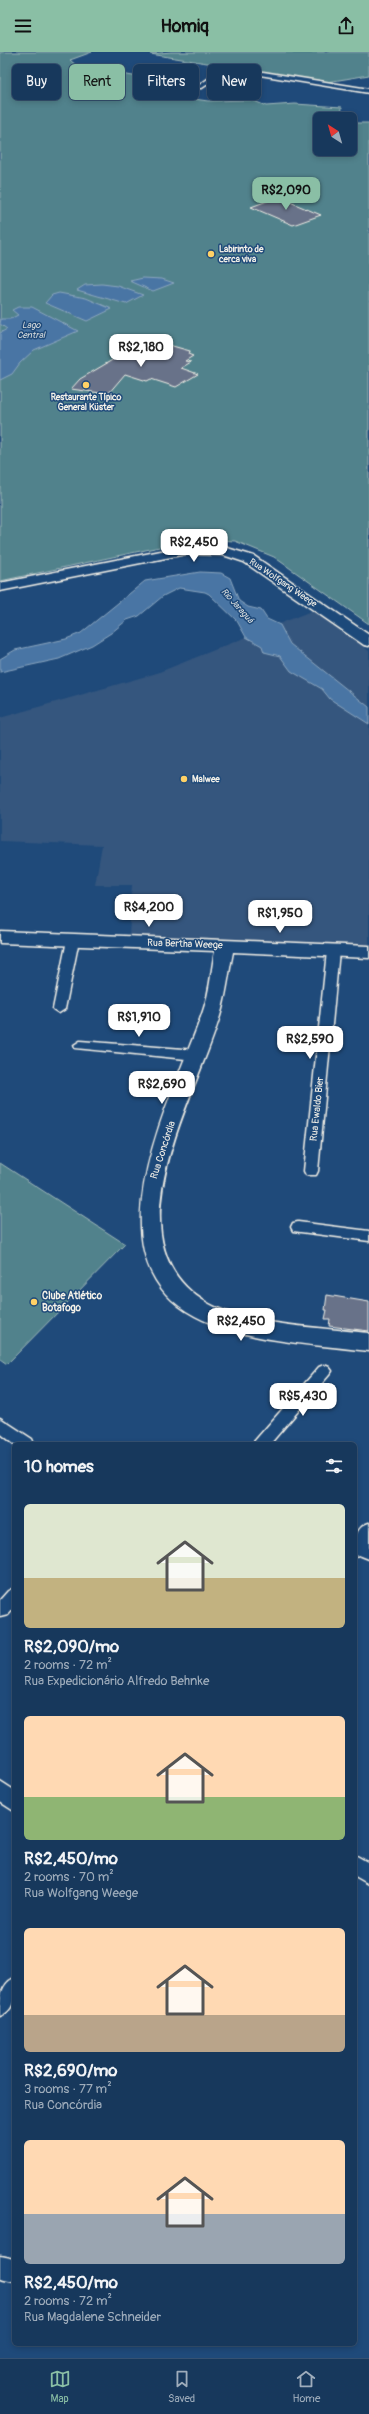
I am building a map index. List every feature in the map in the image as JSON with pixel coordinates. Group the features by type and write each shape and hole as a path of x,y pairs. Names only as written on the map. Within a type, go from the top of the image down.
{"main road":[{"name":"Rua Wolfgang Weege","path":"0,587 186,550 224,551 249,559 369,642"},
{"name":"Rua Bertha Weege","path":"0,937 369,952"},
{"name":"Rua Concórdia","path":"224,946 213,1009 158,1162 152,1184 149,1234 157,1264 168,1282 186,1301 211,1316 239,1325 369,1342"}],"street":[{"path":"261,74 369,92"},
{"path":"200,87 207,82"},
{"path":"59,1009 73,940"},
{"name":"Rua Ewaldo Bier","path":"311,1171 333,951"},
{"path":"80,1045 196,1055"},
{"path":"298,1228 369,1236"},
{"path":"262,1442 324,1371"},
{"path":"0,1424 23,1442"},
{"path":"360,1549 369,1530"},
{"path":"2,1610 12,1598"},
{"path":"0,1790 12,1800"},
{"path":"357,1866 369,1875"},
{"path":"0,2006 12,1991"},
{"path":"0,2267 12,2270"}],"shaded area":[{"name":"Malwee","path":"316,609 369,651 369,947 129,937 132,885 95,885 102,845 0,841 0,718 157,673"}],"green space":[{"path":"0,52 92,52 70,60 75,64 69,64 69,100 125,100 125,75 133,76 133,100 252,100 266,106 295,104 342,107 342,112 313,112 313,156 357,156 357,123 369,123 369,624 274,557 235,541 197,539 0,581"},
{"path":"171,52 369,52 369,75 327,82 261,72 261,64 213,64 150,54"},
{"name":"Clube Atlético Botafogo","path":"0,1163 125,1244 7,1364 0,1359"}],"water":[{"path":"143,278 162,279 174,283 153,291 130,281"},
{"path":"102,284 118,286 143,295 126,304 77,290 85,285"},
{"path":"59,293 86,298 112,309 87,321 45,303 52,295"},
{"name":"Lago Central","path":"18,307 32,307 78,331 34,350 20,363 12,374 0,380 0,333 7,329 0,324 1,319 10,319 18,315 12,310"},
{"name":"Rio Jaraguá","path":"200,572 221,573 230,578 239,601 248,607 261,610 267,619 280,625 290,644 369,707 369,724 330,699 322,689 291,671 280,656 264,652 262,646 246,637 237,621 209,594 179,588 163,596 139,616 127,620 111,633 92,645 59,659 0,672 0,659 15,650 66,639 81,633 145,581"}],"building":[{"path":"278,197 321,215 293,225 251,207"},
{"path":"148,339 190,351 188,354 193,356 185,361 191,362 181,368 198,374 176,387 151,379 147,381 125,374 108,394 71,389 80,379"},
{"path":"327,1295 369,1302 369,1331 329,1326 330,1319 325,1319 327,1310 325,1310"}],"place":[{"name":"Labirinto de cerca viva","path":"211,254"},
{"name":"Restaurante Típico General Küster","path":"86,385"},
{"name":"Malwee","path":"184,779"},
{"name":"Clube Atlético Botafogo","path":"34,1302"}]}
